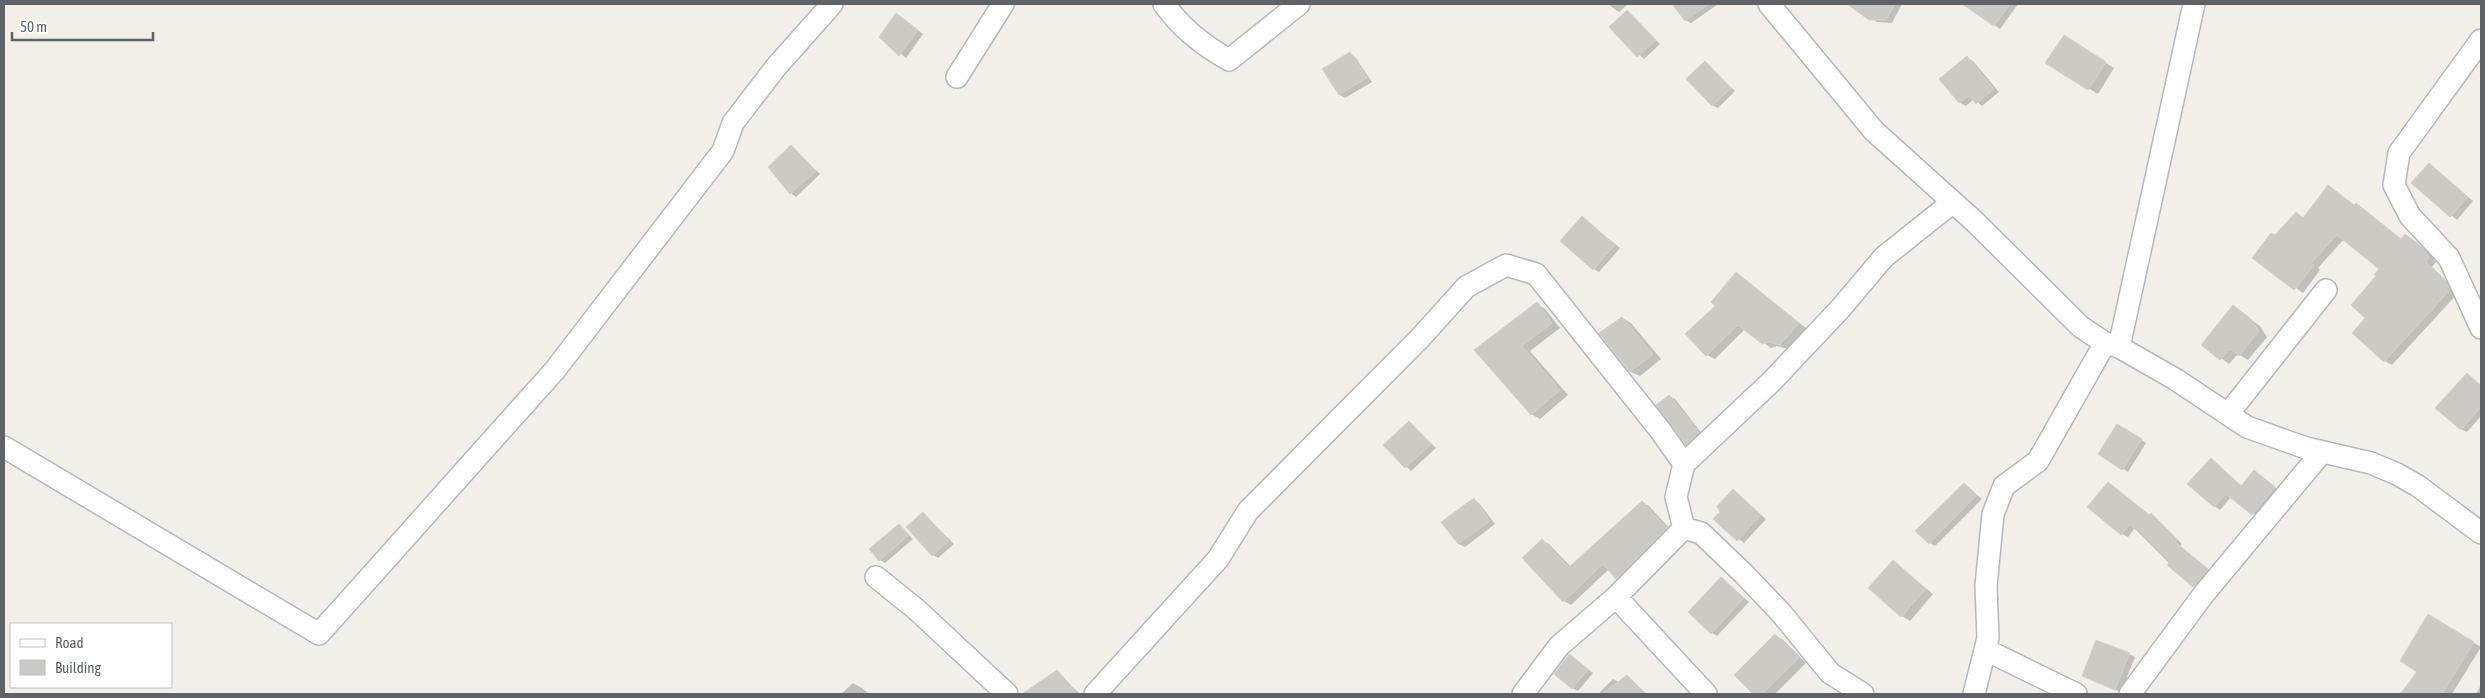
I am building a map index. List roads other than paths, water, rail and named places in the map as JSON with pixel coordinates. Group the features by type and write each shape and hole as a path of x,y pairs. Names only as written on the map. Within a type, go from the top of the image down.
{"street":[{"path":"4,447 319,634 555,370 723,151 733,123 776,67 832,4"},
{"path":"957,77 1003,4"},
{"path":"1164,4 1176,20 1204,46 1229,60 1299,4"},
{"path":"1770,4 1874,131 1953,202 2057,305 2112,345 2175,379 2246,426 2306,448 2372,463 2397,474 2418,486 2481,533"},
{"path":"1974,694 1988,638 1986,586 1993,514 2004,486 2038,460 2112,345 2194,4"},
{"path":"2481,40 2399,153 2394,185 2410,216 2449,258 2481,328"},
{"path":"1684,528 1676,497 1684,464 1772,381 1840,309 1884,257 1953,202"},
{"path":"1095,694 1218,559 1248,511 1422,336 1466,288 1506,266 1536,274 1660,430 1684,464"},
{"path":"2228,414 2326,290"},
{"path":"2130,694 2203,595 2322,452"},
{"path":"1522,694 1558,646 1616,596 1684,528"},
{"path":"1684,528 1701,533 1782,614 1830,673 1863,694"},
{"path":"876,577 916,610 1007,694"},
{"path":"1616,596 1706,694"},
{"path":"1986,650 2076,694"}]}
